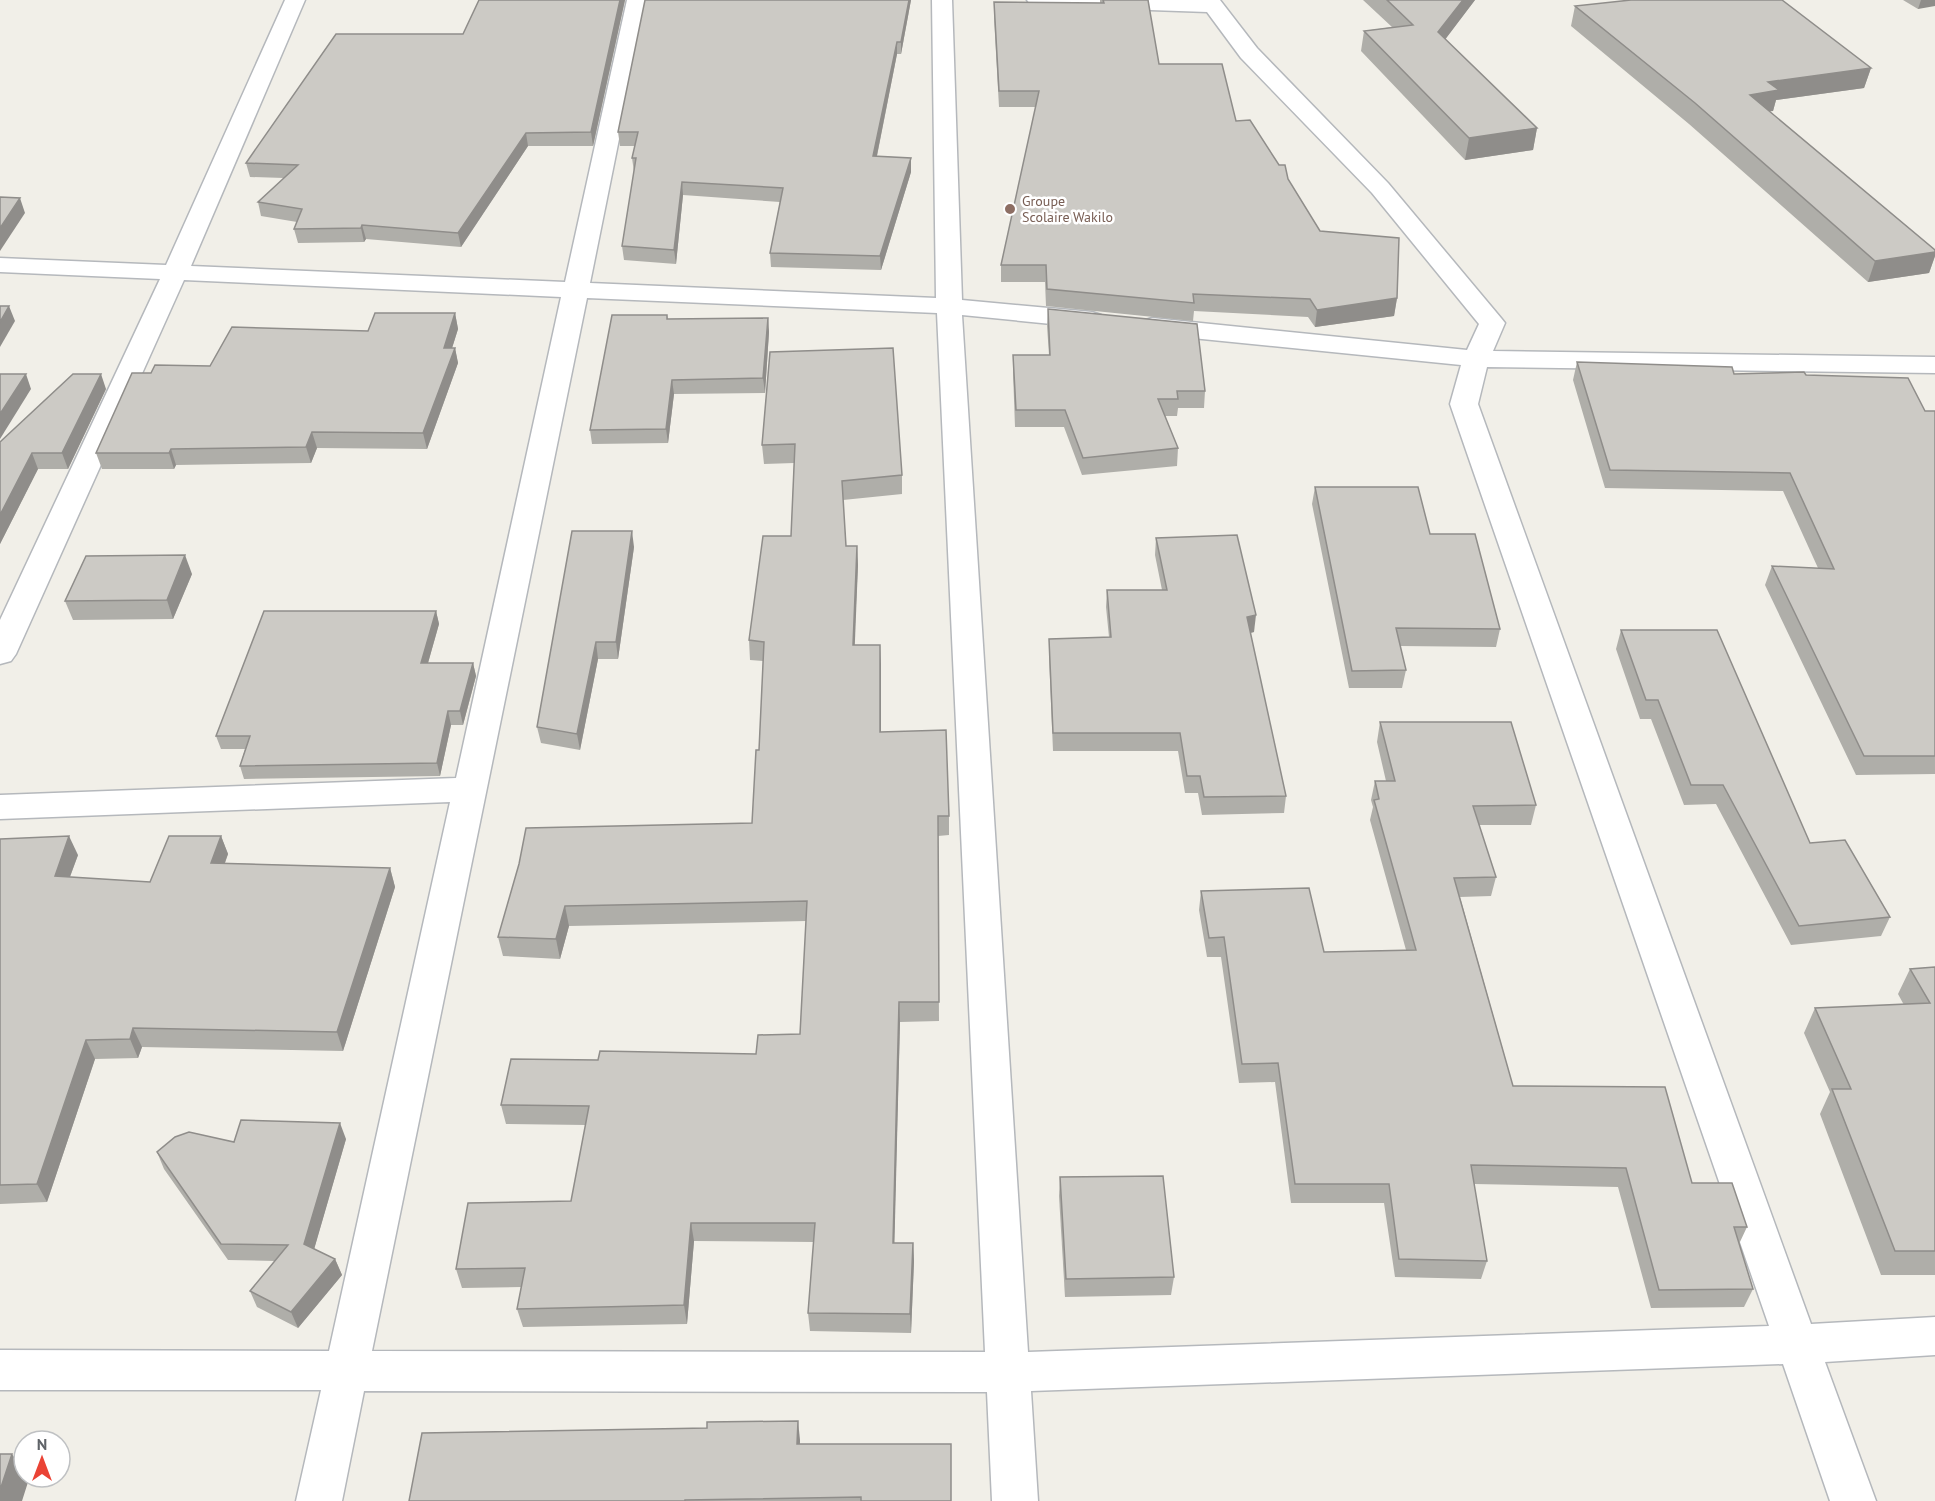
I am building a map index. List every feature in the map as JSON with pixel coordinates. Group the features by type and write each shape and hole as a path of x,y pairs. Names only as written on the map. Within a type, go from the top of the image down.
{"street":[{"path":"0,654 175,273 295,0"},
{"path":"319,1501 344,1372 577,291 637,0"},
{"path":"942,0 949,306 1010,1372 1015,1501"},
{"path":"1037,0 1211,3 1249,53 1380,188 1492,324 1476,359 1464,404 1853,1501"},
{"path":"0,265 949,306 1476,359 1935,364"},
{"path":"0,807 470,789"},
{"path":"0,1371 1010,1372 1798,1344 1935,1336"}],"building":[{"path":"479,0 620,0 591,132 526,133 458,233 362,225 361,228 294,229 302,209 258,202 298,165 246,163 336,34 463,34"},
{"path":"645,0 909,0 901,42 897,42 873,156 911,158 880,256 770,253 783,188 682,182 674,250 622,246 636,158 632,158 638,132 618,132"},
{"path":"1103,0 1148,0 1159,64 1222,64 1236,121 1250,120 1279,165 1285,165 1288,179 1320,231 1399,238 1397,298 1317,310 1310,299 1193,294 1194,303 1047,289 1046,265 1001,265 1039,91 999,91 994,2 1104,3"},
{"path":"1387,0 1463,0 1438,32 1537,128 1469,138 1364,31 1413,25"},
{"path":"1631,0 1782,0 1871,68 1768,82 1779,90 1750,95 1935,252 1875,261 1695,103 1575,6"},
{"path":"0,197 20,198 0,228"},
{"path":"0,306 9,306 0,322"},
{"path":"1048,309 1197,324 1205,391 1177,391 1178,399 1158,399 1178,448 1083,458 1065,410 1016,410 1013,355 1050,355"},
{"path":"375,313 455,313 444,348 455,348 423,433 312,432 306,447 171,449 169,453 96,453 132,373 151,373 155,365 210,366 232,327 368,331"},
{"path":"612,315 667,315 667,319 768,318 763,378 672,380 666,429 590,430"},
{"path":"893,348 902,475 842,481 846,546 857,546 853,645 880,645 880,732 946,730 949,816 938,816 939,1002 899,1002 893,1243 913,1243 910,1314 808,1313 815,1223 691,1223 684,1305 517,1309 525,1268 456,1269 468,1203 571,1201 589,1106 501,1105 511,1059 598,1060 600,1051 756,1054 758,1035 800,1034 807,901 565,906 556,939 498,937 519,864 526,828 752,823 756,750 759,750 764,642 749,640 763,536 791,536 795,444 762,445 770,352"},
{"path":"1577,362 1732,367 1734,374 1804,372 1806,375 1908,378 1925,411 1935,411 1935,756 1864,756 1772,566 1834,569 1790,473 1610,470"},
{"path":"0,374 26,374 0,414"},
{"path":"73,374 101,374 62,453 32,453 0,515 0,442"},
{"path":"1315,487 1418,487 1430,534 1475,534 1500,629 1396,628 1406,670 1352,671"},
{"path":"572,531 632,531 616,642 596,642 577,734 537,727"},
{"path":"1237,535 1256,615 1247,617 1286,796 1204,797 1200,776 1187,776 1180,733 1053,733 1049,639 1111,637 1107,590 1167,590 1156,538"},
{"path":"185,555 167,600 65,601 86,556"},
{"path":"264,611 436,611 421,663 473,663 460,711 448,711 437,763 240,766 250,736 216,736"},
{"path":"1621,630 1717,630 1810,843 1845,840 1890,917 1799,926 1723,785 1691,785 1658,700 1646,700"},
{"path":"1380,722 1511,722 1536,805 1473,806 1496,877 1454,878 1513,1086 1665,1087 1692,1183 1732,1183 1747,1227 1734,1227 1753,1289 1659,1290 1626,1168 1471,1165 1487,1261 1399,1259 1389,1184 1295,1184 1278,1063 1242,1064 1224,937 1209,938 1201,891 1309,888 1324,952 1416,950 1374,800 1379,799 1375,781 1395,781"},
{"path":"69,836 55,876 150,882 169,836 221,836 211,863 390,868 337,1032 133,1028 130,1039 86,1040 37,1184 0,1185 0,839"},
{"path":"1935,967 1935,1251 1895,1251 1832,1089 1851,1089 1815,1008 1930,1003 1910,969"},
{"path":"241,1120 340,1123 304,1244 335,1259 291,1312 250,1291 288,1245 221,1244 157,1152 175,1137 189,1132 234,1142"},
{"path":"1163,1176 1174,1277 1066,1279 1060,1177"},
{"path":"798,1421 797,1444 951,1444 951,1501 861,1501 861,1497 685,1501 409,1501 422,1433 707,1428 707,1422"},
{"path":"0,1454 12,1454 0,1490"}],"place":[{"name":"Groupe Scolaire Wakilo","path":"1010,209"}]}
